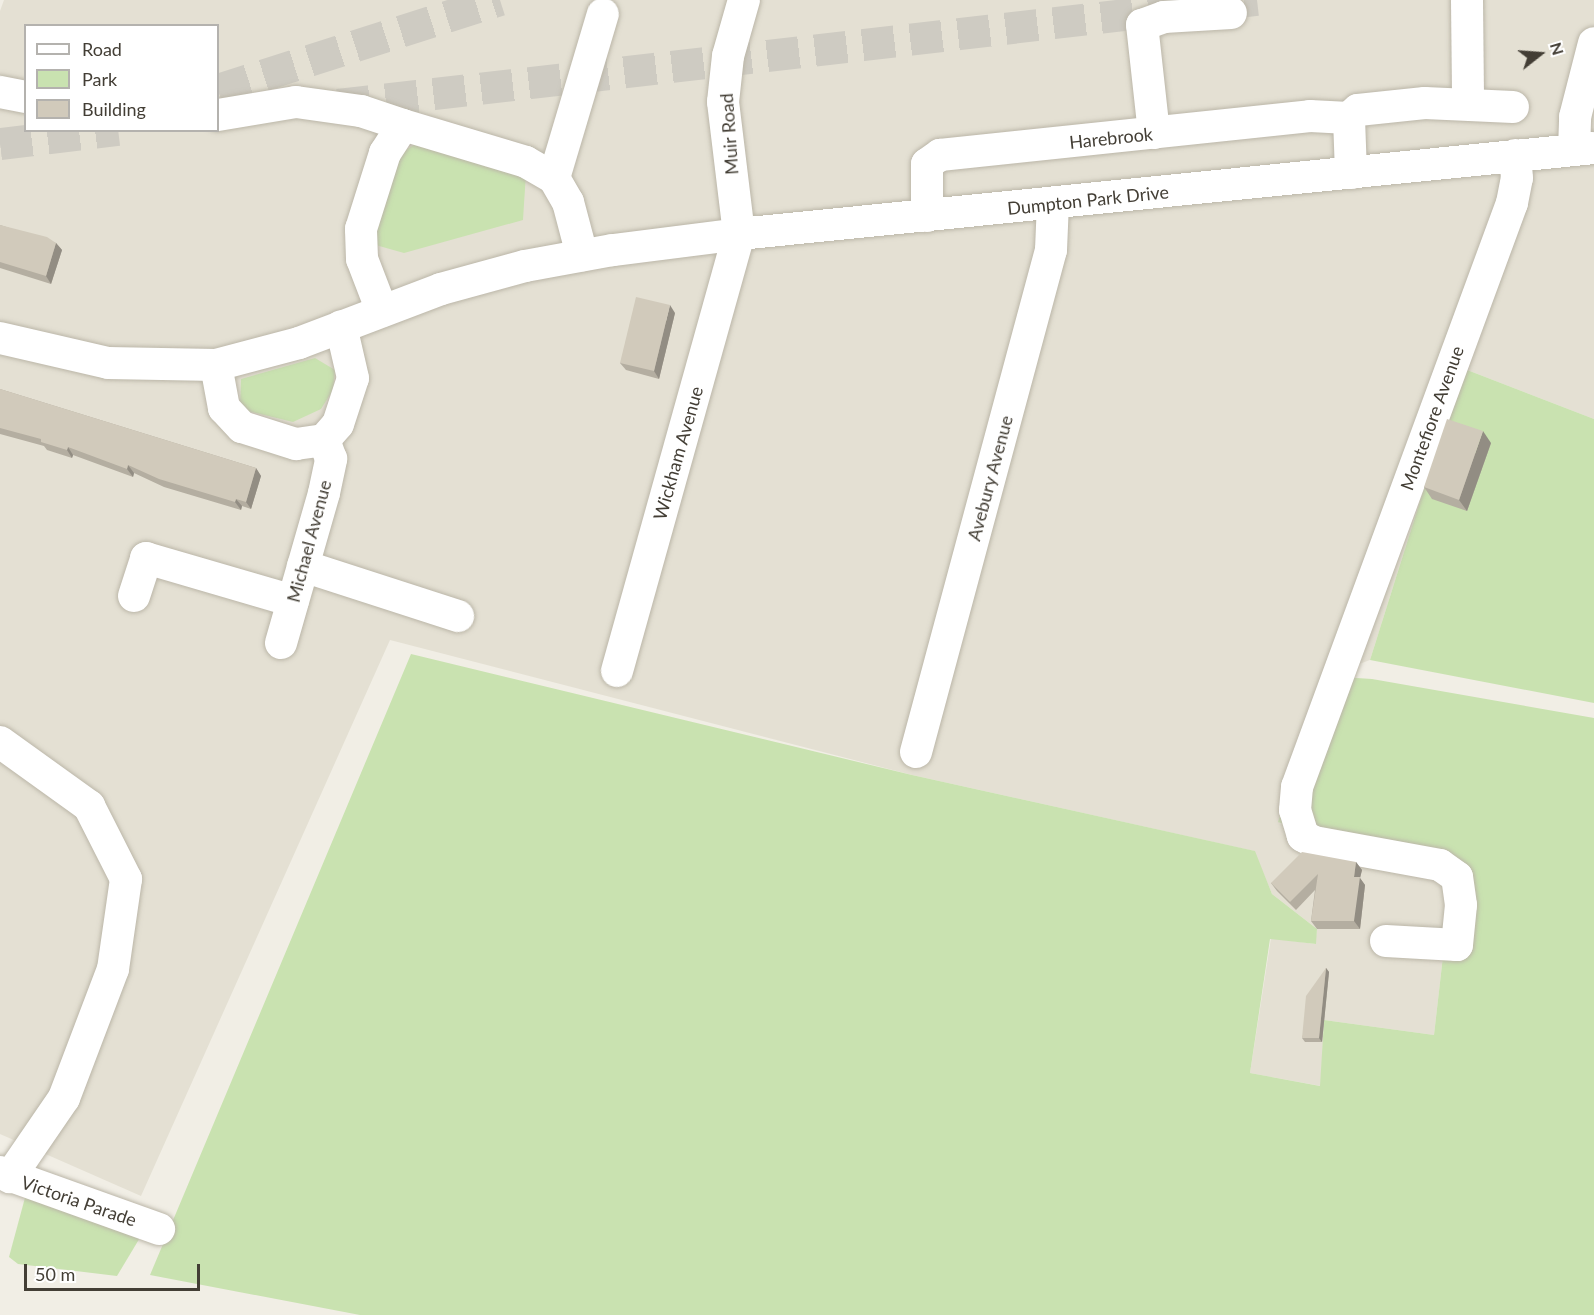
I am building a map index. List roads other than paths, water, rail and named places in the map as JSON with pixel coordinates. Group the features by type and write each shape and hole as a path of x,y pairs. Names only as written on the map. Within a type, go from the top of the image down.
{"street":[{"name":"Muir Road","path":"739,234 723,102 728,56 744,0"},
{"path":"1467,0 1468,103"},
{"path":"1154,133 1142,25 1164,17 1231,13"},
{"path":"554,178 603,14"},
{"path":"1584,149 1575,117 1594,43"},
{"path":"0,92 24,97"},
{"path":"219,115 296,102 361,111 526,162 554,178 568,202 582,255"},
{"name":"Harebrook","path":"927,216 927,164 940,155 1310,116 1349,118 1358,110 1468,103 1514,107"},
{"path":"1349,118 1351,173"},
{"path":"382,311 362,259 362,229 385,153 404,125"},
{"name":"Dumpton Park Drive","path":"0,338 108,363 216,364 265,354 471,280 582,255 739,234 1584,149"},
{"name":"Montefiore Avenue","path":"1386,941 1457,945 1460,887 1457,878 1440,865 1314,842 1303,836 1294,810 1297,787 1512,203 1517,178 1515,155"},
{"name":"Avebury Avenue","path":"916,752 1051,250 1053,203"},
{"name":"Wickham Avenue","path":"616,671 739,234"},
{"path":"216,364 224,408 242,427 296,444 324,440 338,424 353,378 341,326"},
{"name":"Michael Avenue","path":"281,643 331,459 324,440"},
{"path":"134,596 146,558 293,601"},
{"path":"303,566 458,616"},
{"path":"0,742 89,806 126,879 112,969 64,1098 5,1174"},
{"name":"Victoria Parade","path":"5,1174 159,1229"}],"tunnel":[{"path":"219,90 500,0"},
{"path":"338,105 1257,0"},
{"path":"0,144 101,132"}]}
